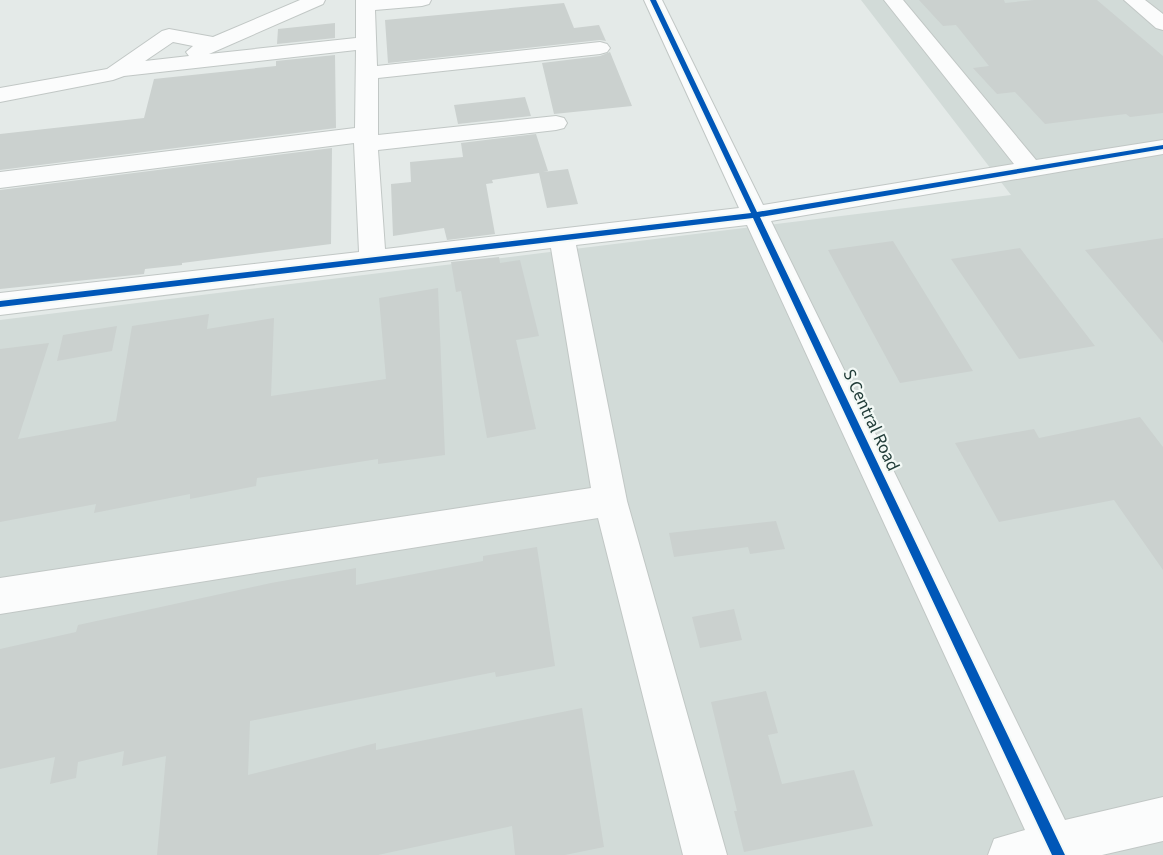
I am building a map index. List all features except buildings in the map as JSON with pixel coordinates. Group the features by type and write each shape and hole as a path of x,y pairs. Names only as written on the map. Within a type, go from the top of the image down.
{"street":[{"path":"168,64 316,0"},
{"path":"373,260 366,139 365,3 422,0"},
{"name":"S Central Road","path":"653,0 1057,850"},
{"path":"893,0 1029,169"},
{"path":"1133,0 1163,24"},
{"path":"0,95 113,74 169,35 215,44"},
{"path":"119,70 365,43"},
{"path":"367,73 600,48"},
{"path":"0,180 366,139 556,123"},
{"path":"0,304 755,215 1163,147"},
{"path":"562,238 610,501 705,855"},
{"path":"0,596 610,501"},
{"path":"1010,855 1057,850 1163,819"}],"shaded area":[{"path":"861,0 1163,0 1163,855 0,855 0,320 1011,195"}],"cycle path":[{"path":"653,0 1059,855"},
{"path":"0,304 755,215 1163,147"}]}
